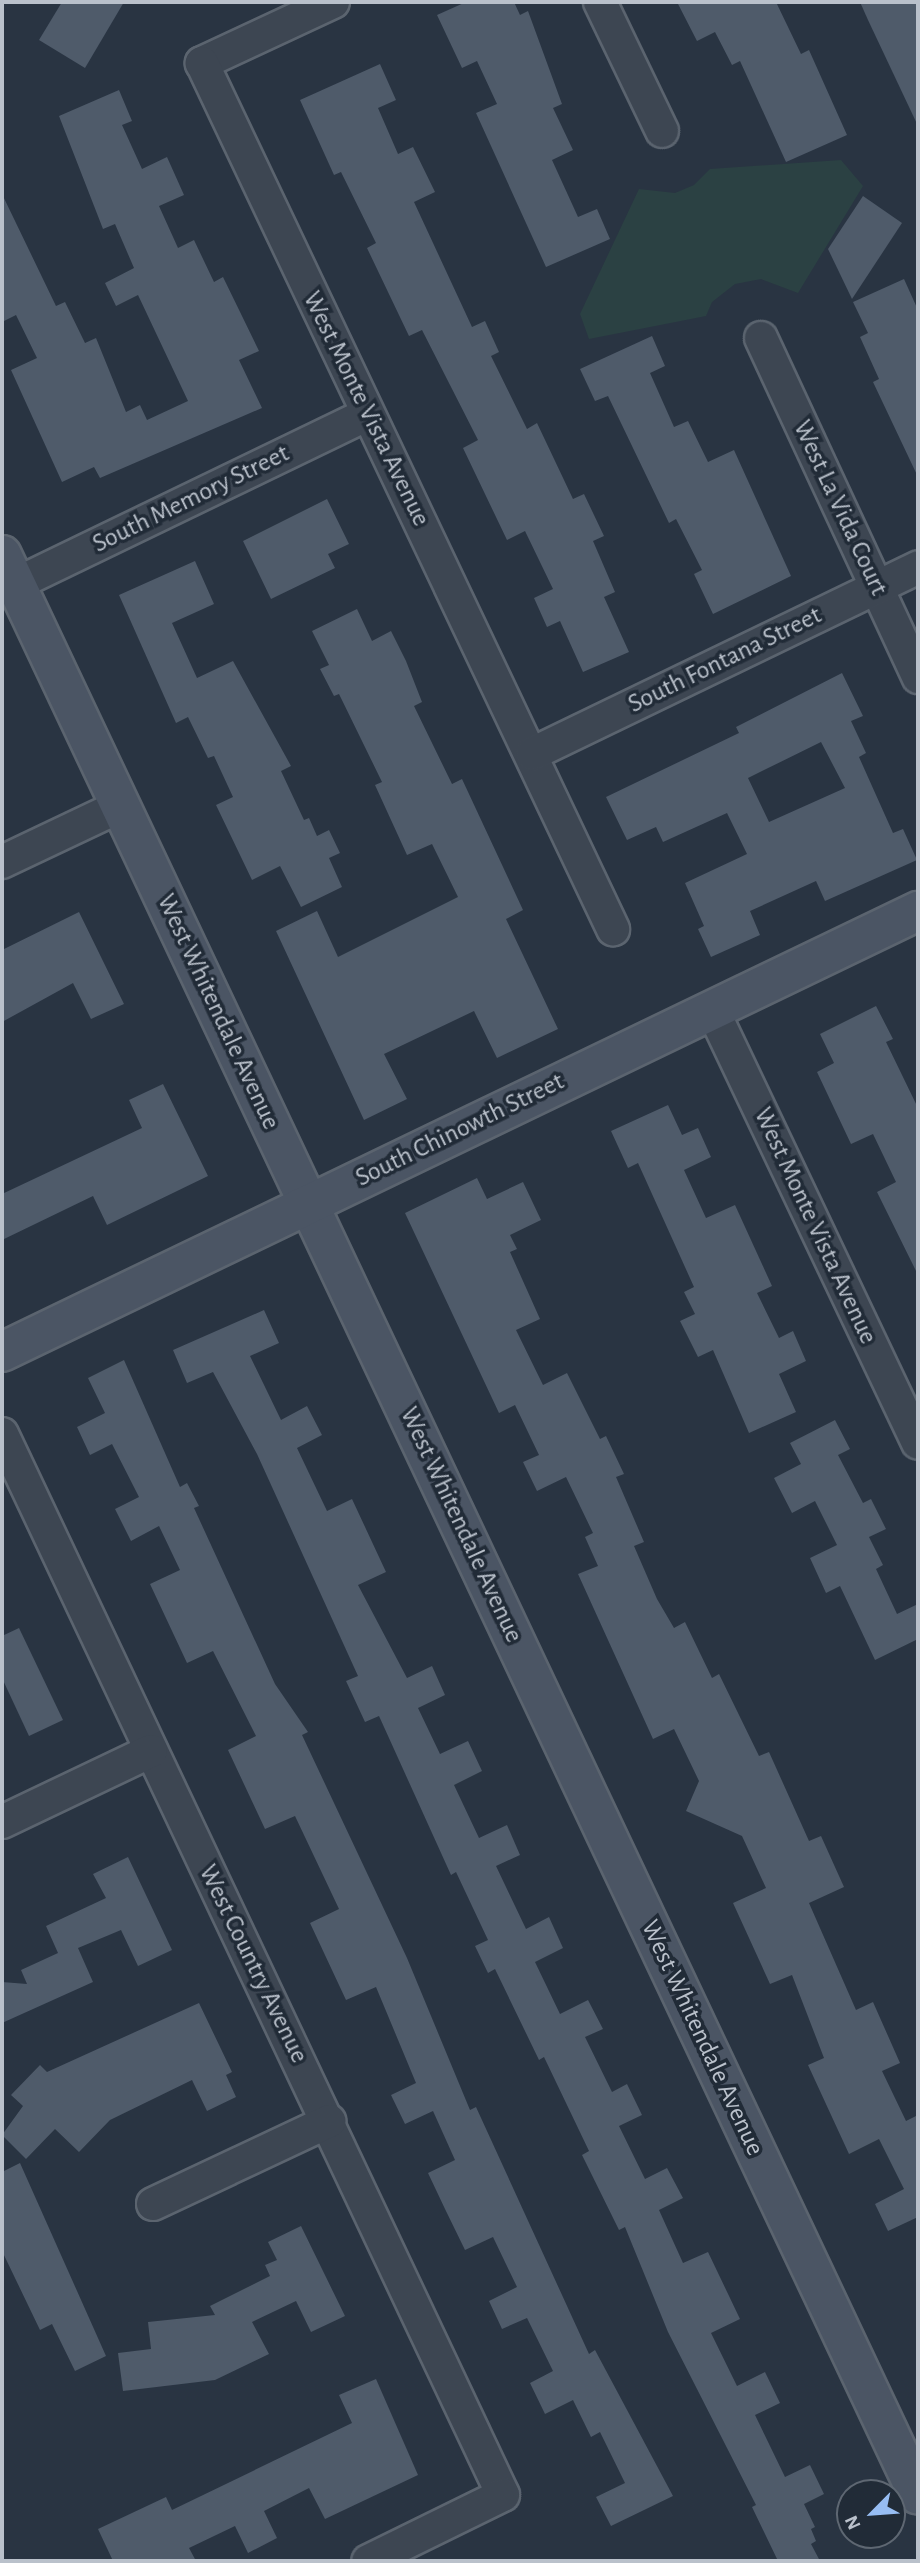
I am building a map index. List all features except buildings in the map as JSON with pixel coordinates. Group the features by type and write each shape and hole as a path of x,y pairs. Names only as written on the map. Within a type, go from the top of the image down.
{"street":[{"name":"West Monte Vista Avenue","path":"333,2 202,63 613,929"},
{"path":"600,2 662,131"},
{"name":"West La Vida Court","path":"761,338 918,677"},
{"name":"South Memory Street","path":"9,570 367,414"},
{"name":"South Fontana Street","path":"532,754 918,567"},
{"name":"West Whitendale Avenue","path":"9,570 918,2495"},
{"path":"2,862 120,806"},
{"name":"South Chinowth Street","path":"2,1352 918,911"},
{"name":"West Monte Vista Avenue","path":"712,1009 918,1443"},
{"name":"West Country Avenue","path":"2,1434 503,2495 368,2561"},
{"path":"2,1822 151,1751"},
{"path":"153,2204 328,2121"}],"green space":[{"path":"841,160 863,186 798,293 761,279 735,284 712,302 706,316 589,339 580,314 639,189 675,193 694,185 710,169"}]}
